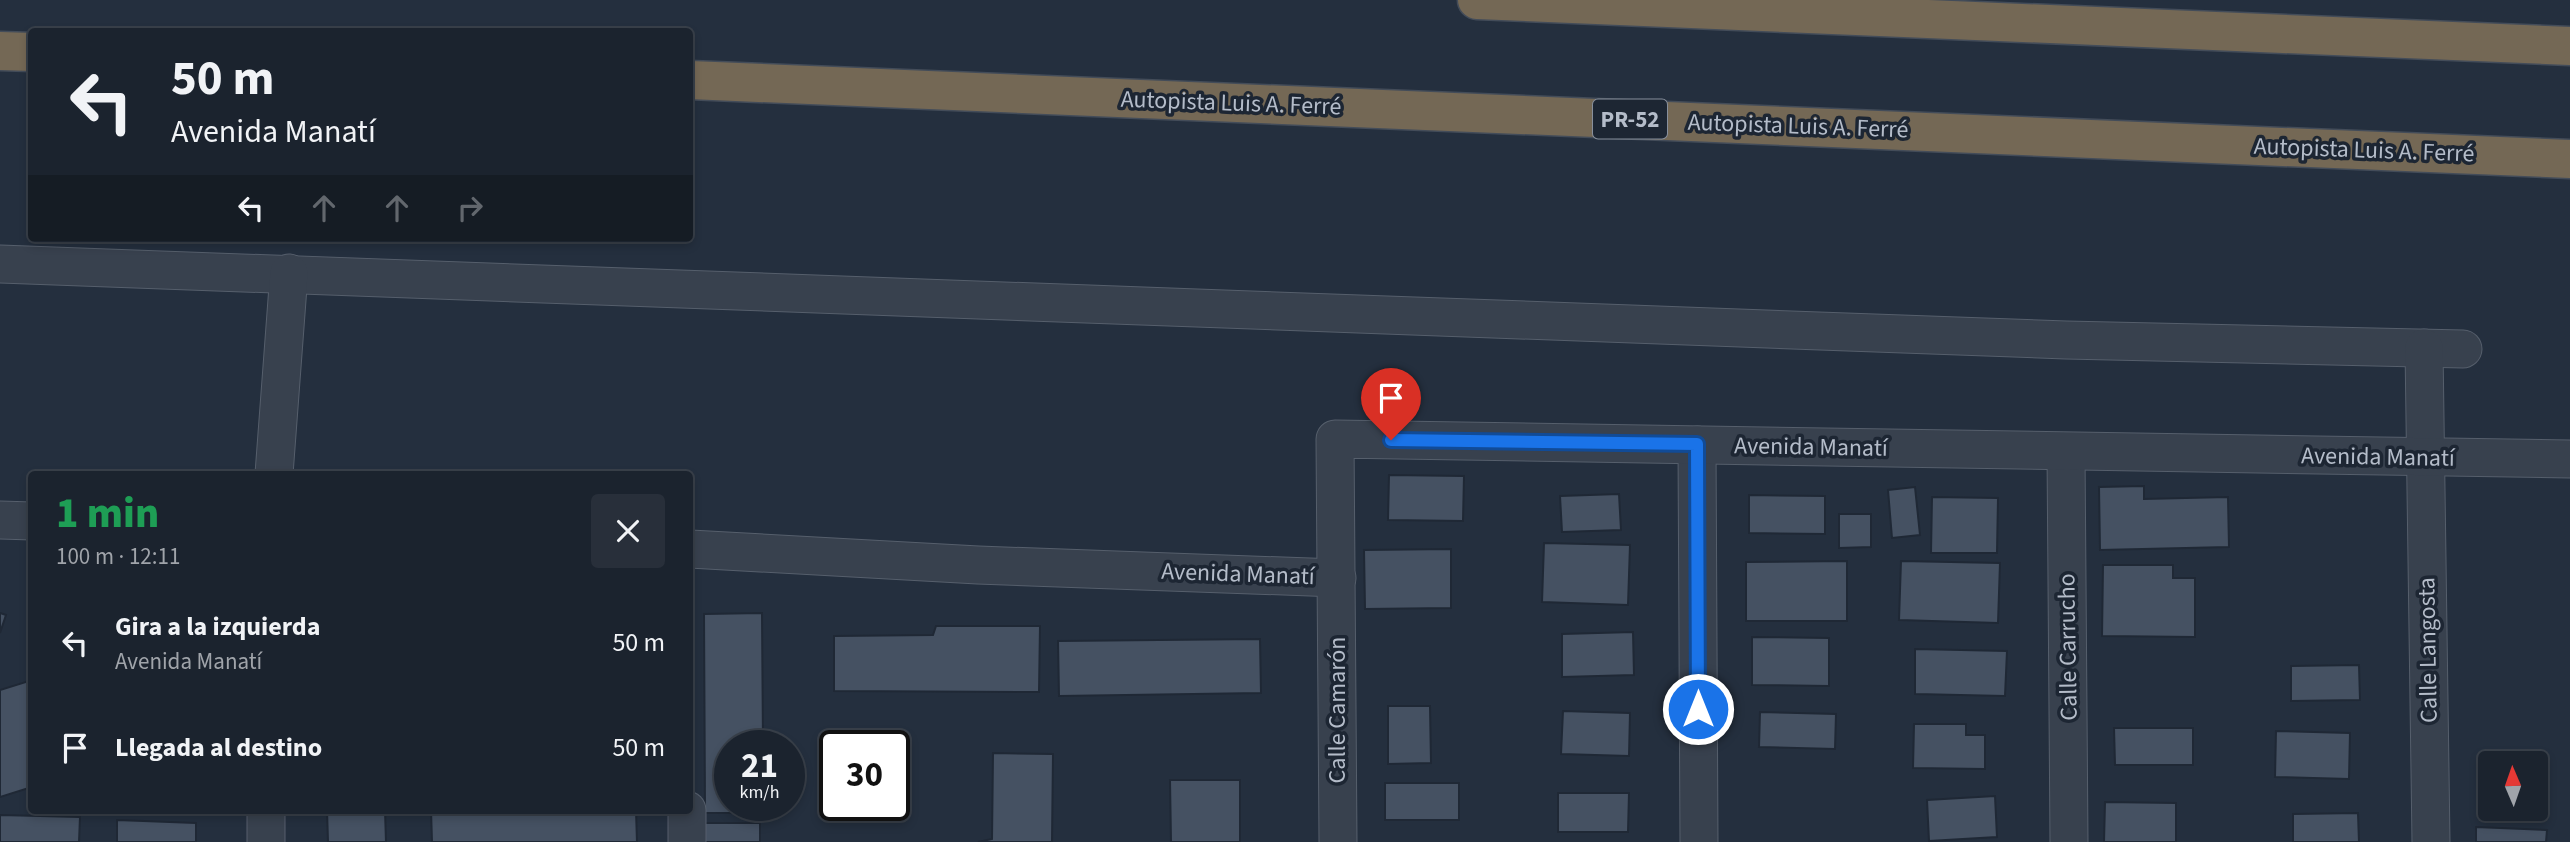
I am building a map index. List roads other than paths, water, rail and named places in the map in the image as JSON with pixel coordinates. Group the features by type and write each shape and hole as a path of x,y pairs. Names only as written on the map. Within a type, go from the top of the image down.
{"highway":[{"path":"1477,0 2570,46"},
{"path":"0,51 28,52"},
{"name":"Autopista Luis A. Ferré","path":"693,80 2570,159"}],"street":[{"path":"0,264 2066,340 2463,349"},
{"path":"274,471 289,273"},
{"name":"Calle Langosta","path":"2424,348 2431,842"},
{"name":"Avenida Manatí","path":"693,549 978,565 1337,578 1335,439 2570,459"},
{"path":"1697,444 1699,842"},
{"name":"Calle Carrucho","path":"2066,452 2069,842"},
{"path":"0,520 28,520"},
{"name":"Calle Camarón","path":"1337,578 1338,842"},
{"path":"266,814 266,842"},
{"path":"687,814 687,842"}]}
